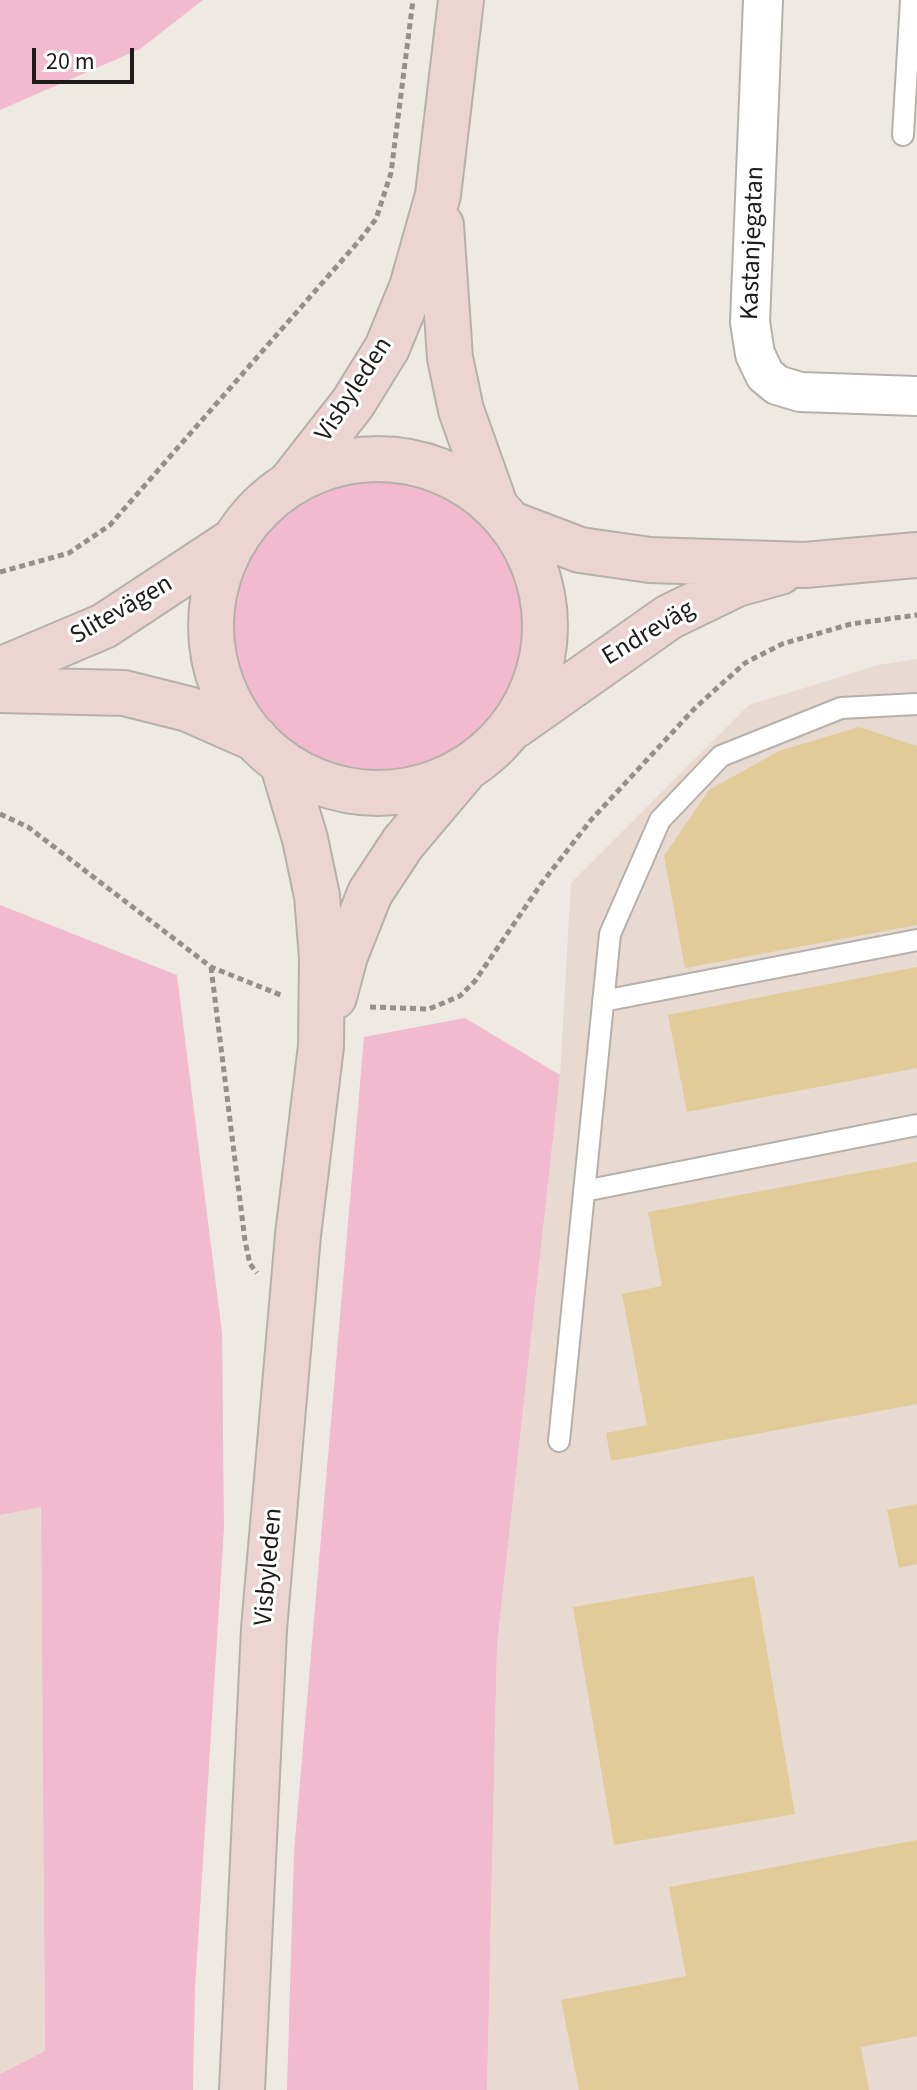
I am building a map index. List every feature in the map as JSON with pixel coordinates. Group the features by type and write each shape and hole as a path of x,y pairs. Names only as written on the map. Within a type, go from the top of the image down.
{"main road":[{"name":"Visbyleden","path":"287,486 353,403 387,348 412,287 438,195 461,0"},
{"name":"Visbyleden","path":"438,195 450,358 461,410 503,516 536,572 545,627 535,682 507,731"},
{"path":"269,750 226,694 212,642 215,588 236,539 258,510 287,486 339,464 395,460 450,475 503,516"},
{"name":"Endreväg","path":"503,516 580,550 650,560 805,565 917,555"},
{"name":"Slitevägen","path":"0,670 104,626 236,539"},
{"name":"Endreväg","path":"507,731 669,617 737,584 805,565"},
{"name":"Slitevägen","path":"0,690 124,693 188,709 269,750 330,786 365,792 418,788 467,767"},
{"path":"467,767 507,731"},
{"name":"Visbyleden","path":"242,2090 264,1629 293,1296 321,1046 322,958 317,896 305,839 269,750"},
{"name":"Visbyleden","path":"321,1046 345,956 370,893 403,843 467,767"}],"street":[{"name":"Kastanjegatan","path":"763,0 750,322 755,354 771,380 800,392 917,396"}],"lane":[{"path":"903,135 911,0"},
{"path":"559,1441 610,934 660,820 721,756 841,708 917,704"},
{"path":"603,1001 917,940"},
{"path":"584,1191 917,1125"}],"path":[{"path":"0,572 69,553 110,525 333,273 376,219 391,173 413,0"},
{"path":"370,1007 429,1009 460,996 475,981 541,884 591,820 696,707 745,663 782,644 851,624 917,615"},
{"path":"0,814 28,827 211,967 292,999"},
{"path":"211,967 250,1264 273,1287 293,1296"}],"shaded area":[{"path":"0,0 203,0 140,49 0,110"},
{"path":"366,481 394,481 423,487 449,498 474,514 494,534 510,559 521,585 527,628 525,657 510,697 494,722 474,742 449,758 423,769 394,775 366,775 337,769 311,758 286,742 266,722 250,697 239,671 233,642 233,614 239,585 250,559 266,534 286,514 311,498 337,487"},
{"path":"917,659 917,2090 487,2090 497,1645 560,1075 571,883 749,705 878,665"},
{"path":"0,905 177,975 222,1333 224,1528 195,1988 193,2090 0,2090 0,2074 45,2051 41,1507 0,1515"},
{"path":"465,1018 560,1075 497,1645 487,2090 287,2090 294,1852 364,1037"},
{"path":"41,1506 45,2052 0,2074 0,1515"}],"building":[{"path":"859,727 917,746 917,925 685,968 664,856 709,790 779,751"},
{"path":"917,967 917,1068 687,1112 668,1015"},
{"path":"917,1162 917,1404 611,1461 606,1433 647,1425 622,1294 662,1286 648,1212"},
{"path":"917,1504 917,1564 899,1568 887,1510"},
{"path":"754,1576 795,1814 614,1845 573,1607"},
{"path":"917,1840 917,2036 861,2047 869,2090 579,2090 561,2000 686,1976 669,1887"}]}
